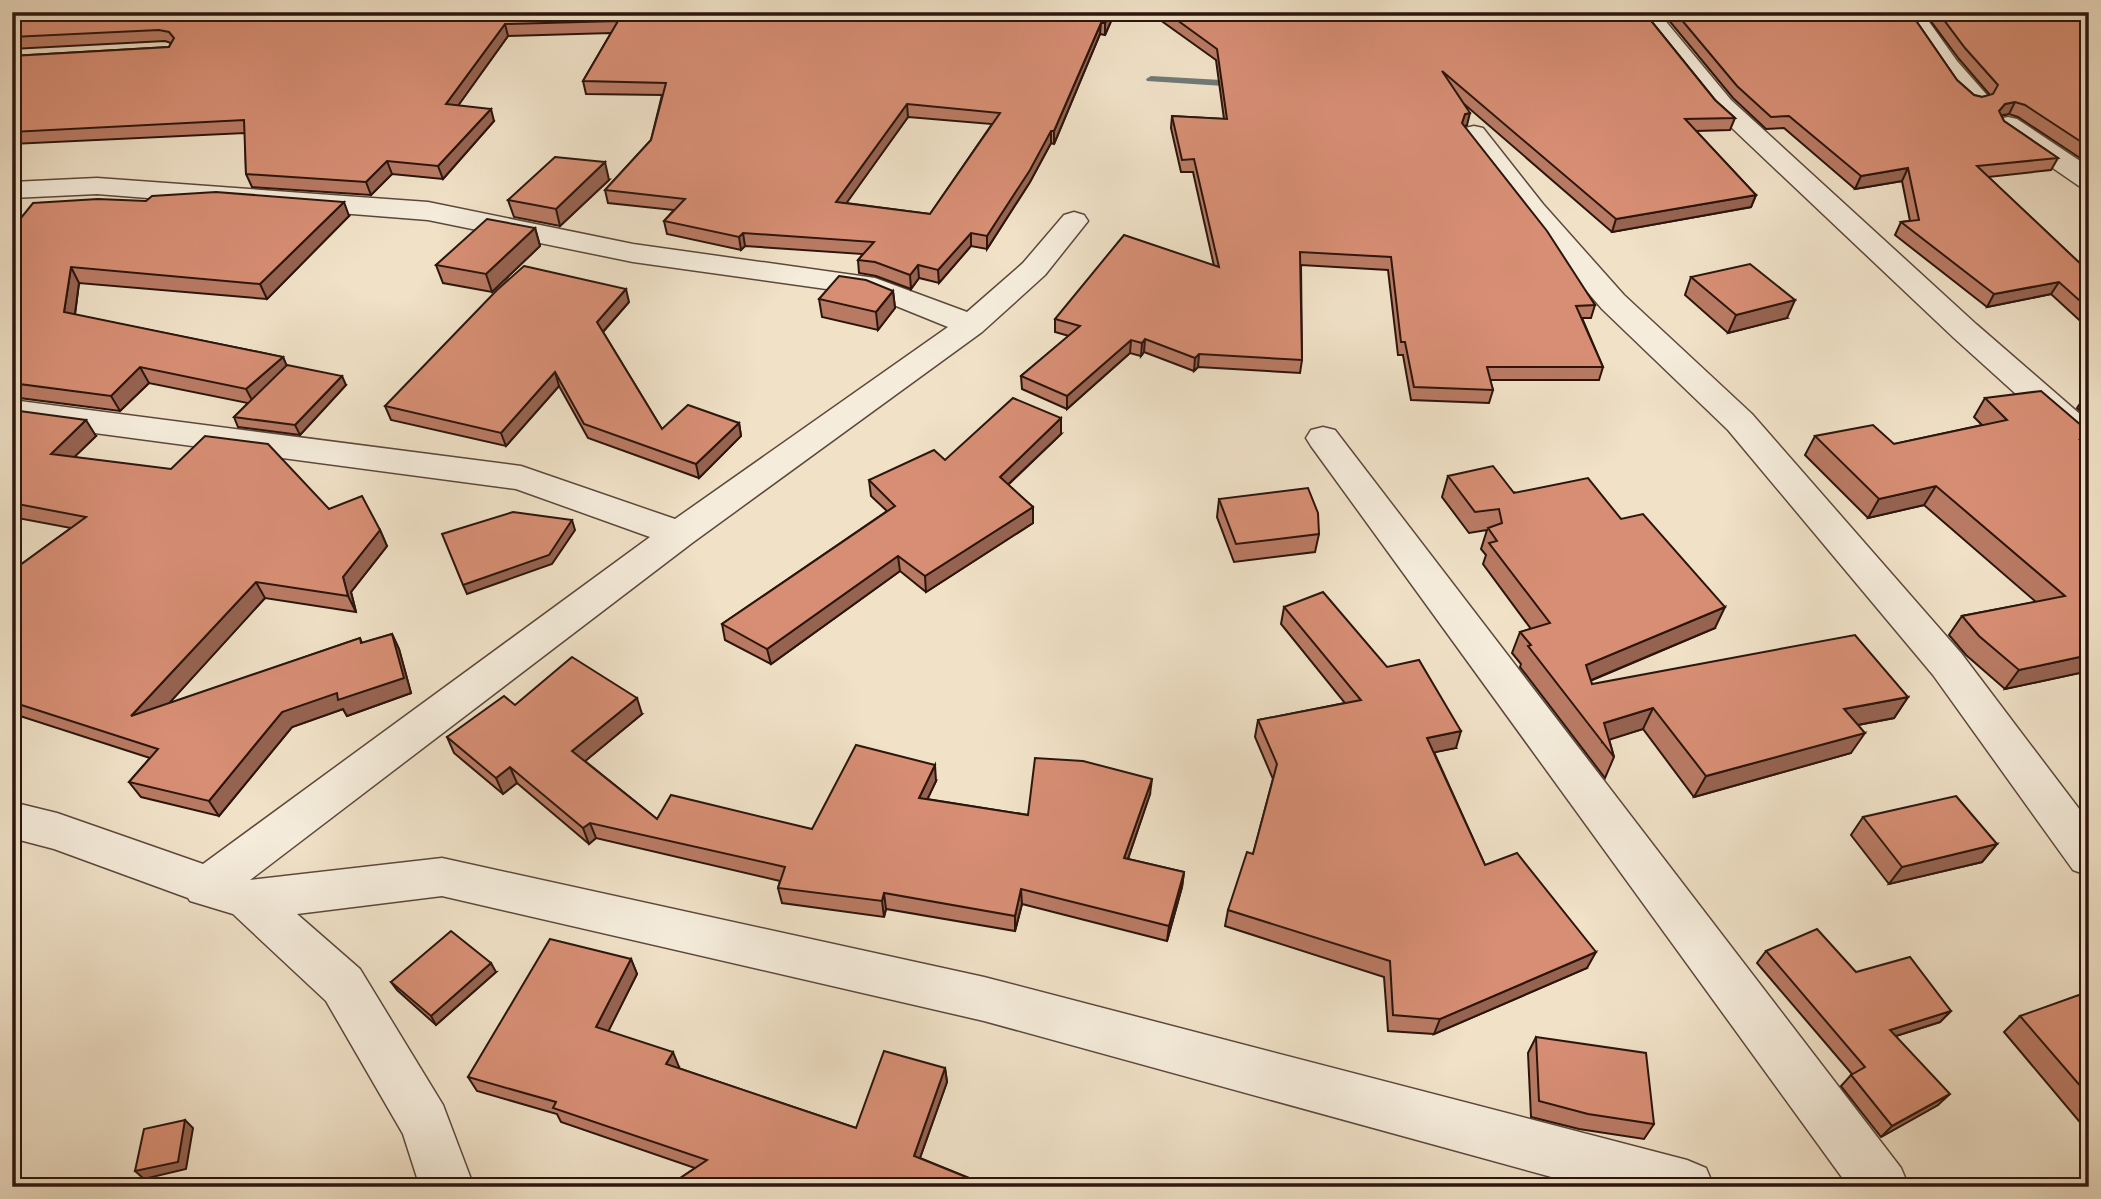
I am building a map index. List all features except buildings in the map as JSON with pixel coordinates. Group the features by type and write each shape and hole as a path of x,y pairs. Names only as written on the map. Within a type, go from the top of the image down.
{"street":[{"path":"1645,12 1716,97 1965,331 2089,441"},
{"path":"1910,12 1948,66 1977,99"},
{"path":"2008,125 2089,180"},
{"path":"1474,134 1533,210 1613,302 1740,422 1947,664 2089,857"},
{"path":"12,190 97,186 428,211 633,253 875,287 971,325"},
{"path":"228,893 679,534 971,325 1034,270 1074,220"},
{"path":"12,411 521,478 679,534"},
{"path":"1323,438 1882,1187"},
{"path":"12,820 57,831 228,893 343,985 425,1123 447,1187"},
{"path":"228,893 442,877 984,999 1687,1187"}],"waterway":[{"path":"1151,79 1239,84"}]}
